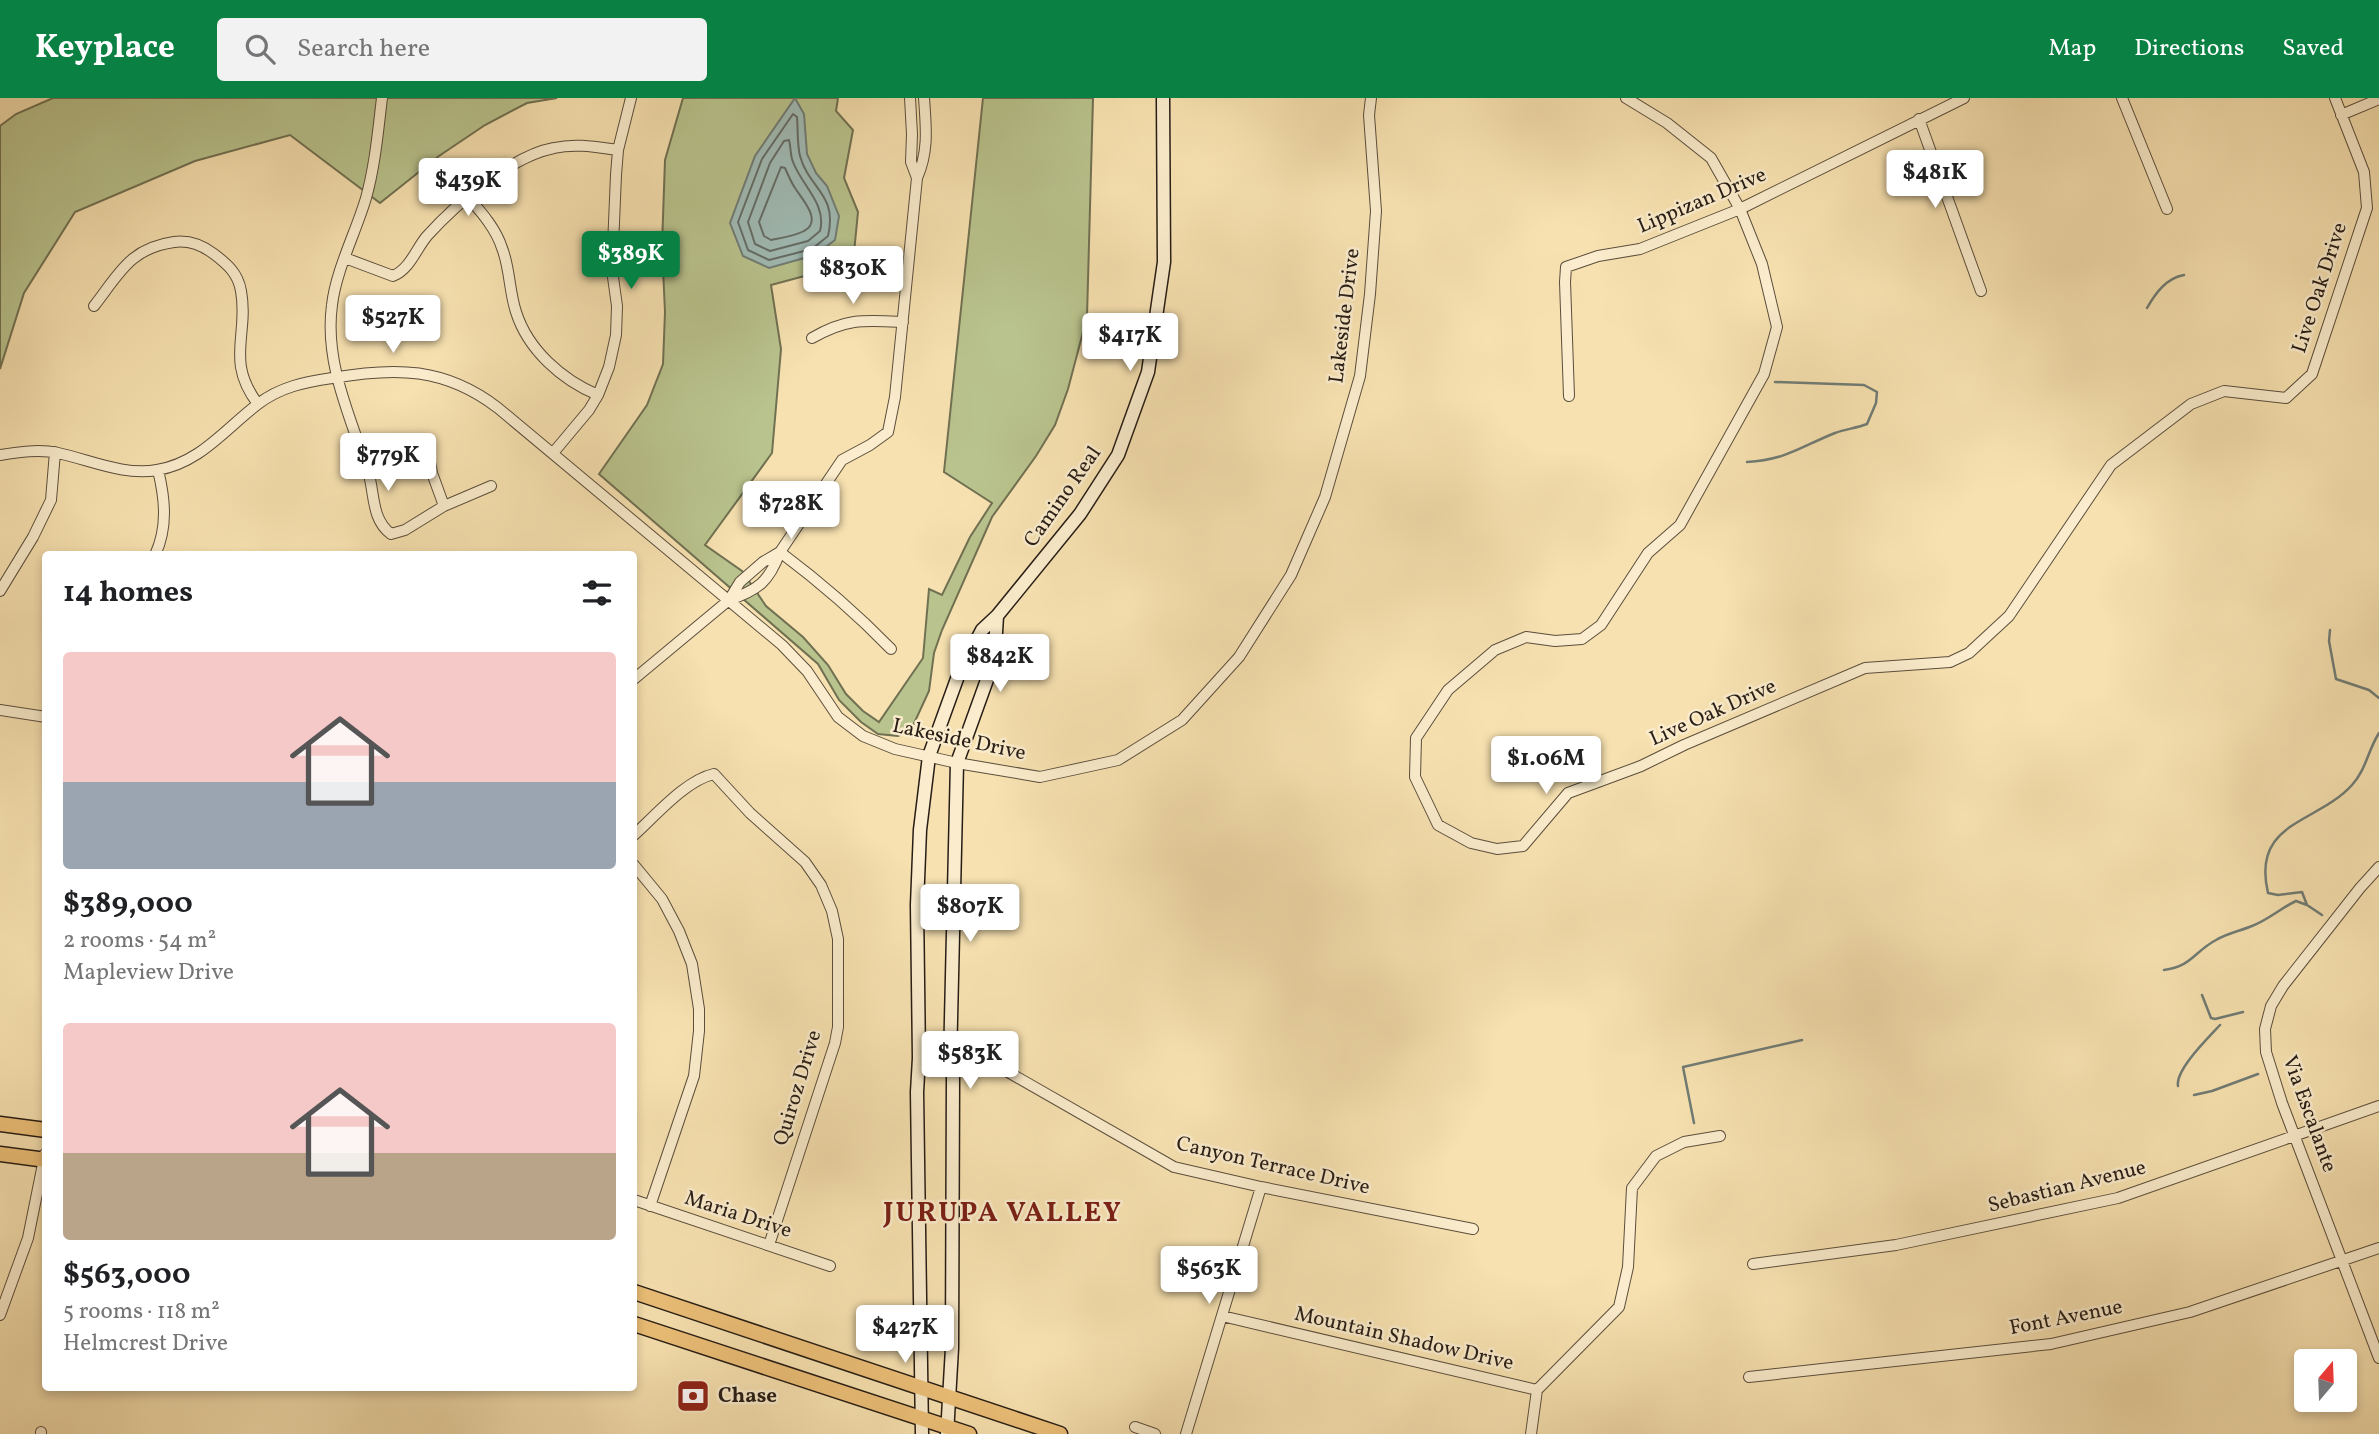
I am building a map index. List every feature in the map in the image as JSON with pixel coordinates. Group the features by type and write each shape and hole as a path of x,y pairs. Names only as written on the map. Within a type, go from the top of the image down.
{"main road":[{"name":"Camino Real","path":"922,1426 917,1160 918,905 919,843 929,756 958,676 982,630 997,616 1080,514 1118,456 1148,372 1164,262 1163,98"},
{"path":"948,1431 952,1349 953,1088 950,1062 957,763 988,677 995,649 997,616"},
{"path":"0,1124 42,1129"},
{"path":"0,1154 42,1158"},
{"path":"637,1293 1060,1434"},
{"path":"637,1325 922,1426 969,1434"}],"street":[{"path":"382,98 366,197 332,305 332,339 337,377 349,422 368,473 378,521 391,534 405,530 444,506 491,486"},
{"path":"552,453 589,410 609,367 618,320 612,270 618,150 631,98"},
{"path":"910,98 911,162 917,178"},
{"path":"729,600 751,593 774,569 780,552 842,460 888,432 895,397 917,178 924,162 924,98"},
{"name":"Lakeside Drive","path":"0,455 55,452 133,471 158,470 190,459 258,404 283,388 337,377 395,370 443,378 489,401 729,600 797,660 838,717 863,736 895,749 1041,777 1118,760 1182,720 1239,657 1292,575 1325,498 1360,376 1370,294 1376,211 1369,115 1371,98"},
{"name":"Live Oak Drive","path":"1626,98 1667,123 1711,158 1740,209 1762,264 1777,327 1764,374 1680,525 1648,553 1601,625 1582,639 1555,641 1526,637 1495,650 1448,690 1416,738 1415,777 1438,825 1471,843 1497,849 1523,846 1569,793 1641,766 1865,668 1950,662 1969,653 2009,616 2111,465 2191,404 2224,390 2286,398 2312,374 2367,208 2364,172 2341,115"},
{"name":"Lippizan Drive","path":"1569,396 1564,282 1566,267 1598,256 1640,249 1740,209 1964,98"},
{"path":"2122,98 2167,209"},
{"path":"2335,98 2341,115 2379,99"},
{"path":"1919,119 1981,290"},
{"path":"345,258 393,276 402,272 425,239 468,198 516,162 540,152 575,145 618,150"},
{"path":"468,198 490,225 502,246 516,312 532,342 557,371 598,395"},
{"path":"94,306 126,264 143,250 159,244 183,241 205,247 233,269 241,290 240,364 243,380 258,404"},
{"path":"812,338 834,326 862,320 903,322"},
{"path":"426,439 432,473 444,506"},
{"path":"0,591 33,537 51,500 55,452"},
{"path":"156,551 163,528 164,498 158,470"},
{"path":"637,677 729,600 740,582 756,568 780,552"},
{"path":"780,552 833,593 891,649"},
{"path":"756,568 766,577"},
{"path":"0,710 42,716"},
{"name":"Quiroz Drive","path":"637,832 689,786 714,774 750,813 805,862 821,885 832,911 838,939 838,1027 835,1043 769,1245"},
{"name":"Via Escalante","path":"2379,867 2283,986 2267,1019 2266,1052 2282,1103 2379,1358"},
{"path":"637,869 662,899 692,964 699,1031 694,1076 650,1206"},
{"name":"Canyon Terrace Drive","path":"919,1058 1001,1068 1174,1167 1261,1188 1473,1229"},
{"name":"Sebastian Avenue","path":"1753,1264 1896,1245 2118,1198 2379,1106"},
{"path":"1531,1434 1537,1390 1619,1307 1628,1267 1632,1188 1656,1156 1684,1142 1720,1136"},
{"path":"0,1315 28,1238 42,1172"},
{"path":"1186,1434 1261,1188"},
{"name":"Maria Drive","path":"637,1201 830,1266"},
{"name":"Font Avenue","path":"1749,1377 2051,1344 2190,1312 2379,1248"},
{"name":"Mountain Shadow Drive","path":"1222,1316 1537,1390"},
{"path":"1135,1427 1155,1434"}],"green space":[{"path":"53,98 557,98 527,103 485,125 439,156 380,203 290,135 195,161 75,212 24,293 0,369 0,126 16,114"},
{"path":"683,98 838,98 836,111 853,130 844,178 858,212 853,263 771,285 781,349 772,453 705,545 742,571 766,606 803,637 828,665 846,694 879,722 923,658 929,589 942,595 970,537 992,503 944,472 983,98 1093,98 1087,317 1068,389 1055,425 992,517 942,630 934,653 929,691 911,730 898,736 878,734 861,722 839,700 818,664 599,474 647,405 663,364 665,312 662,246 665,160"}],"water":[{"path":"795,98 804,114 807,154 816,173 827,186 839,216 835,240 815,255 769,268 743,256 730,223 755,156"}],"waterway":[{"path":"2147,308 2166,283 2184,275"},
{"path":"1747,462 1783,455 1835,433 1867,424 1876,403 1877,392 1864,385 1775,382"},
{"path":"2330,630 2329,641 2336,679 2369,690 2379,698"},
{"path":"2322,915 2307,905 2302,892 2278,895 2268,893 2265,869 2269,851 2278,837 2290,827 2338,798 2352,785 2361,773 2379,733"},
{"path":"2164,970 2181,966 2216,940 2258,923 2296,901 2307,905"},
{"path":"2202,995 2211,1018 2243,1012"},
{"path":"2178,1086 2178,1079 2187,1063 2220,1025"},
{"path":"1694,1123 1683,1067 1802,1040"},
{"path":"2194,1095 2258,1074"}],"place":[{"name":"Chase","path":"693,1396"}],"district":[{"name":"JURUPA VALLEY","path":"1003,1213"}]}
